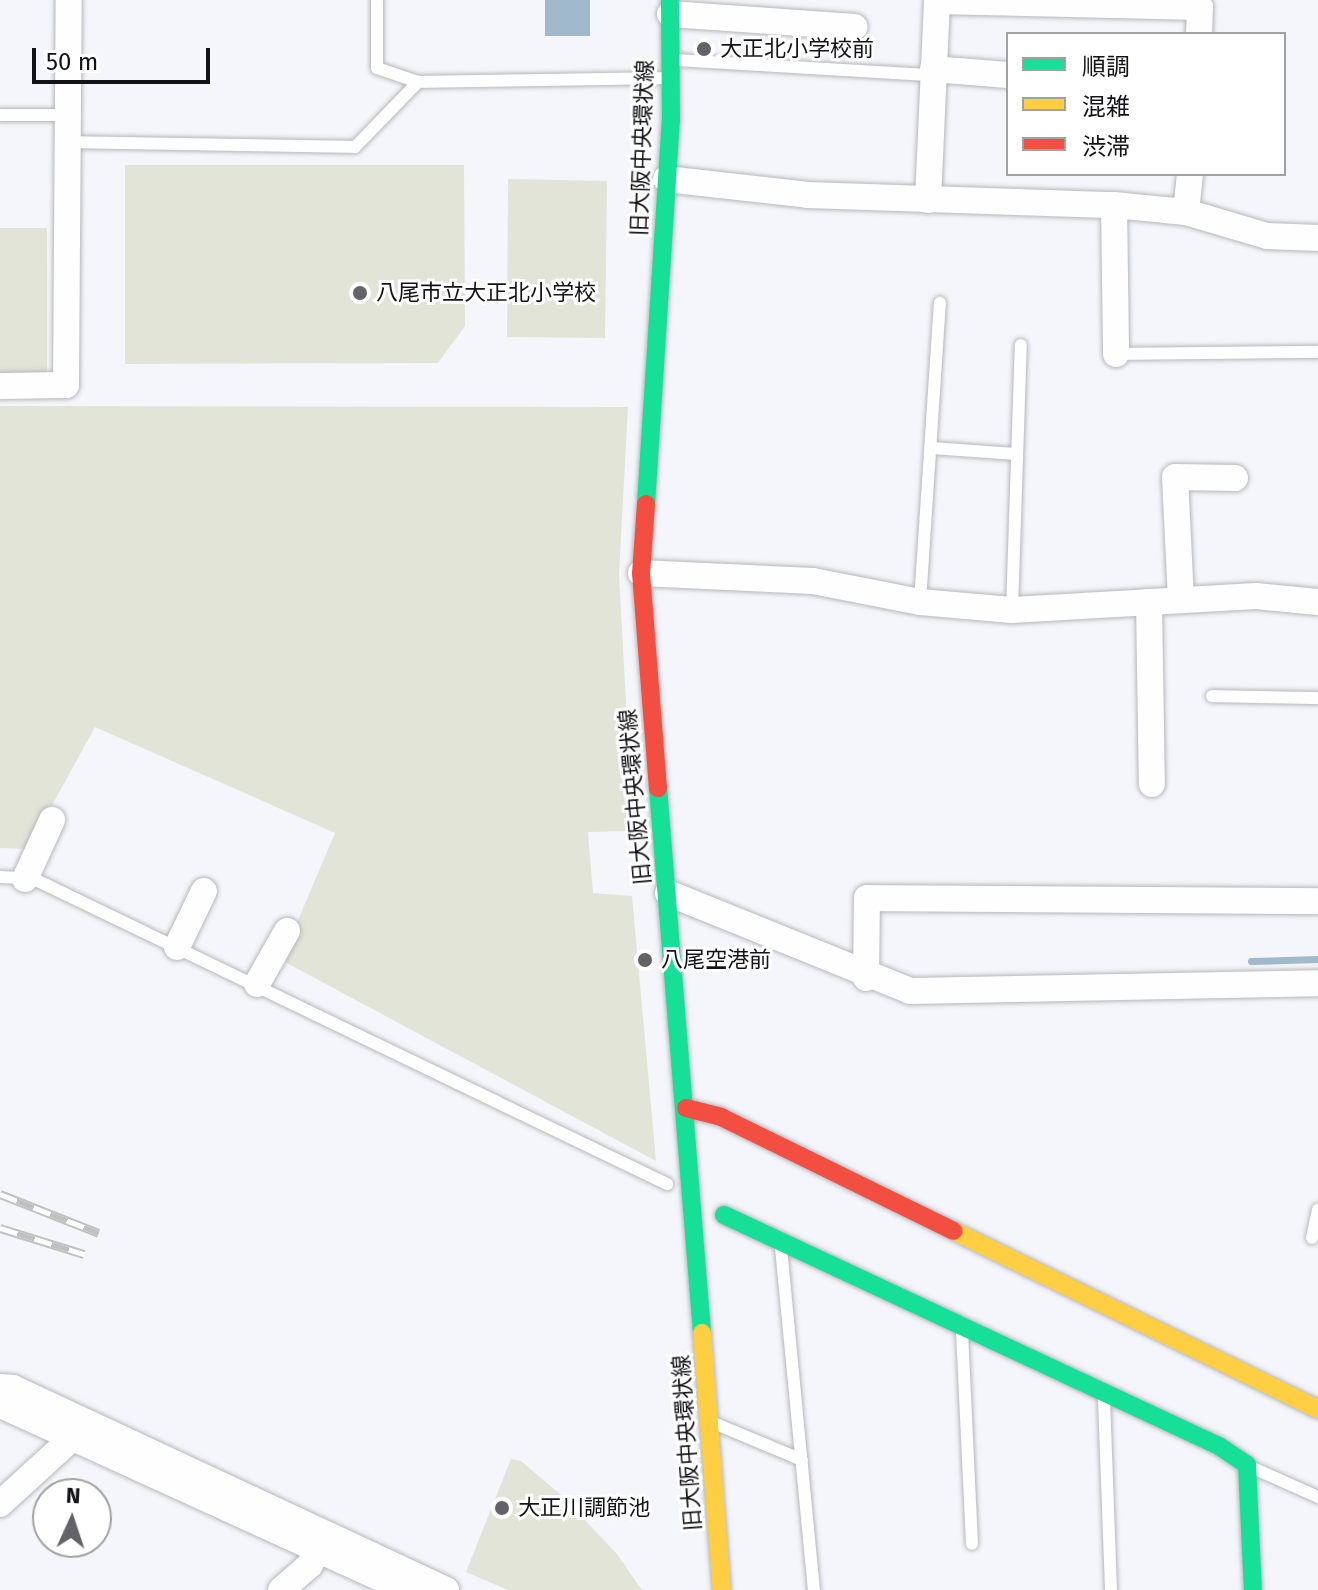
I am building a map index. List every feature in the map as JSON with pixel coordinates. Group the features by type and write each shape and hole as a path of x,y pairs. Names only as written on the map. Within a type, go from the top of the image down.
{"main road":[{"name":"旧大阪中央環状線","path":"670,7 671,69 666,179 641,573 722,1590"},
{"path":"686,1108 721,1117 1318,1409"},
{"path":"724,1215 1219,1446 1247,1465 1253,1590"}],"street":[{"path":"0,386 66,385 69,0"},
{"path":"928,200 937,0 1138,2 1200,7 1199,32"},
{"path":"670,7 855,27"},
{"path":"933,72 1006,75"},
{"path":"1186,212 1190,176"},
{"path":"666,179 808,195 1114,205 1186,212 1267,236 1318,238"},
{"path":"1114,205 1116,354"},
{"path":"1181,600 1175,477 1235,478"},
{"path":"641,573 813,581 920,602 1012,610 1256,596 1318,602"},
{"path":"1149,602 1152,784"},
{"path":"12,878 52,820"},
{"path":"177,947 204,891"},
{"path":"668,893 866,978 910,991 1318,983"},
{"path":"866,978 867,898 1318,901"},
{"path":"257,984 287,931"},
{"path":"0,1387 13,1388 321,1540 406,1590"},
{"path":"0,1399 5,1407 72,1438 446,1590"},
{"path":"0,1504 72,1438"},
{"path":"281,1590 310,1565 321,1540"}],"lane":[{"path":"377,0 377,68 418,82 671,69 933,72"},
{"path":"68,142 355,147 418,82"},
{"path":"0,115 68,115"},
{"path":"920,602 940,303"},
{"path":"1012,610 1021,345"},
{"path":"1116,354 1318,352"},
{"path":"931,448 1017,454"},
{"path":"1212,696 1318,698"},
{"path":"12,878 257,984 667,1184"},
{"path":"1312,1238 1318,1210"},
{"path":"780,1241 814,1590"},
{"path":"962,1326 972,1544"},
{"path":"1104,1392 1111,1590"},
{"path":"710,1421 802,1460"},
{"path":"1247,1465 1318,1497"}],"shaded area":[{"path":"125,165 464,165 465,326 438,363 125,364"},
{"path":"508,179 607,181 605,338 507,337"},
{"path":"0,228 47,228 47,373 0,373"},
{"path":"0,406 628,407 619,575 633,831 588,832 593,893 632,896 656,1161 281,960 335,833 95,727 28,849 0,848"},
{"path":"511,1459 521,1461 560,1494 617,1554 642,1590 508,1590 466,1572"}],"water":[{"path":"545,0 590,0 590,36 545,36"}],"waterway":[{"path":"1251,961 1318,959"}],"railway":[{"path":"0,1194 99,1233"},
{"path":"0,1228 84,1254"}],"traffic: fast":[{"path":"646,504 671,120 670,0"},
{"path":"658,788 702,1333"},
{"path":"724,1215 1219,1446 1247,1465 1253,1590"}],"traffic: slow":[{"path":"954,1231 1318,1409"},
{"path":"702,1333 722,1590"}],"traffic: jam":[{"path":"646,504 641,573 658,788"},
{"path":"686,1108 721,1117 954,1231"}],"place":[{"name":"大正北小学校前","path":"704,49"},
{"name":"八尾市立大正北小学校","path":"360,293"},
{"name":"八尾空港前","path":"645,960"},
{"name":"大正川調節池","path":"502,1508"}]}
